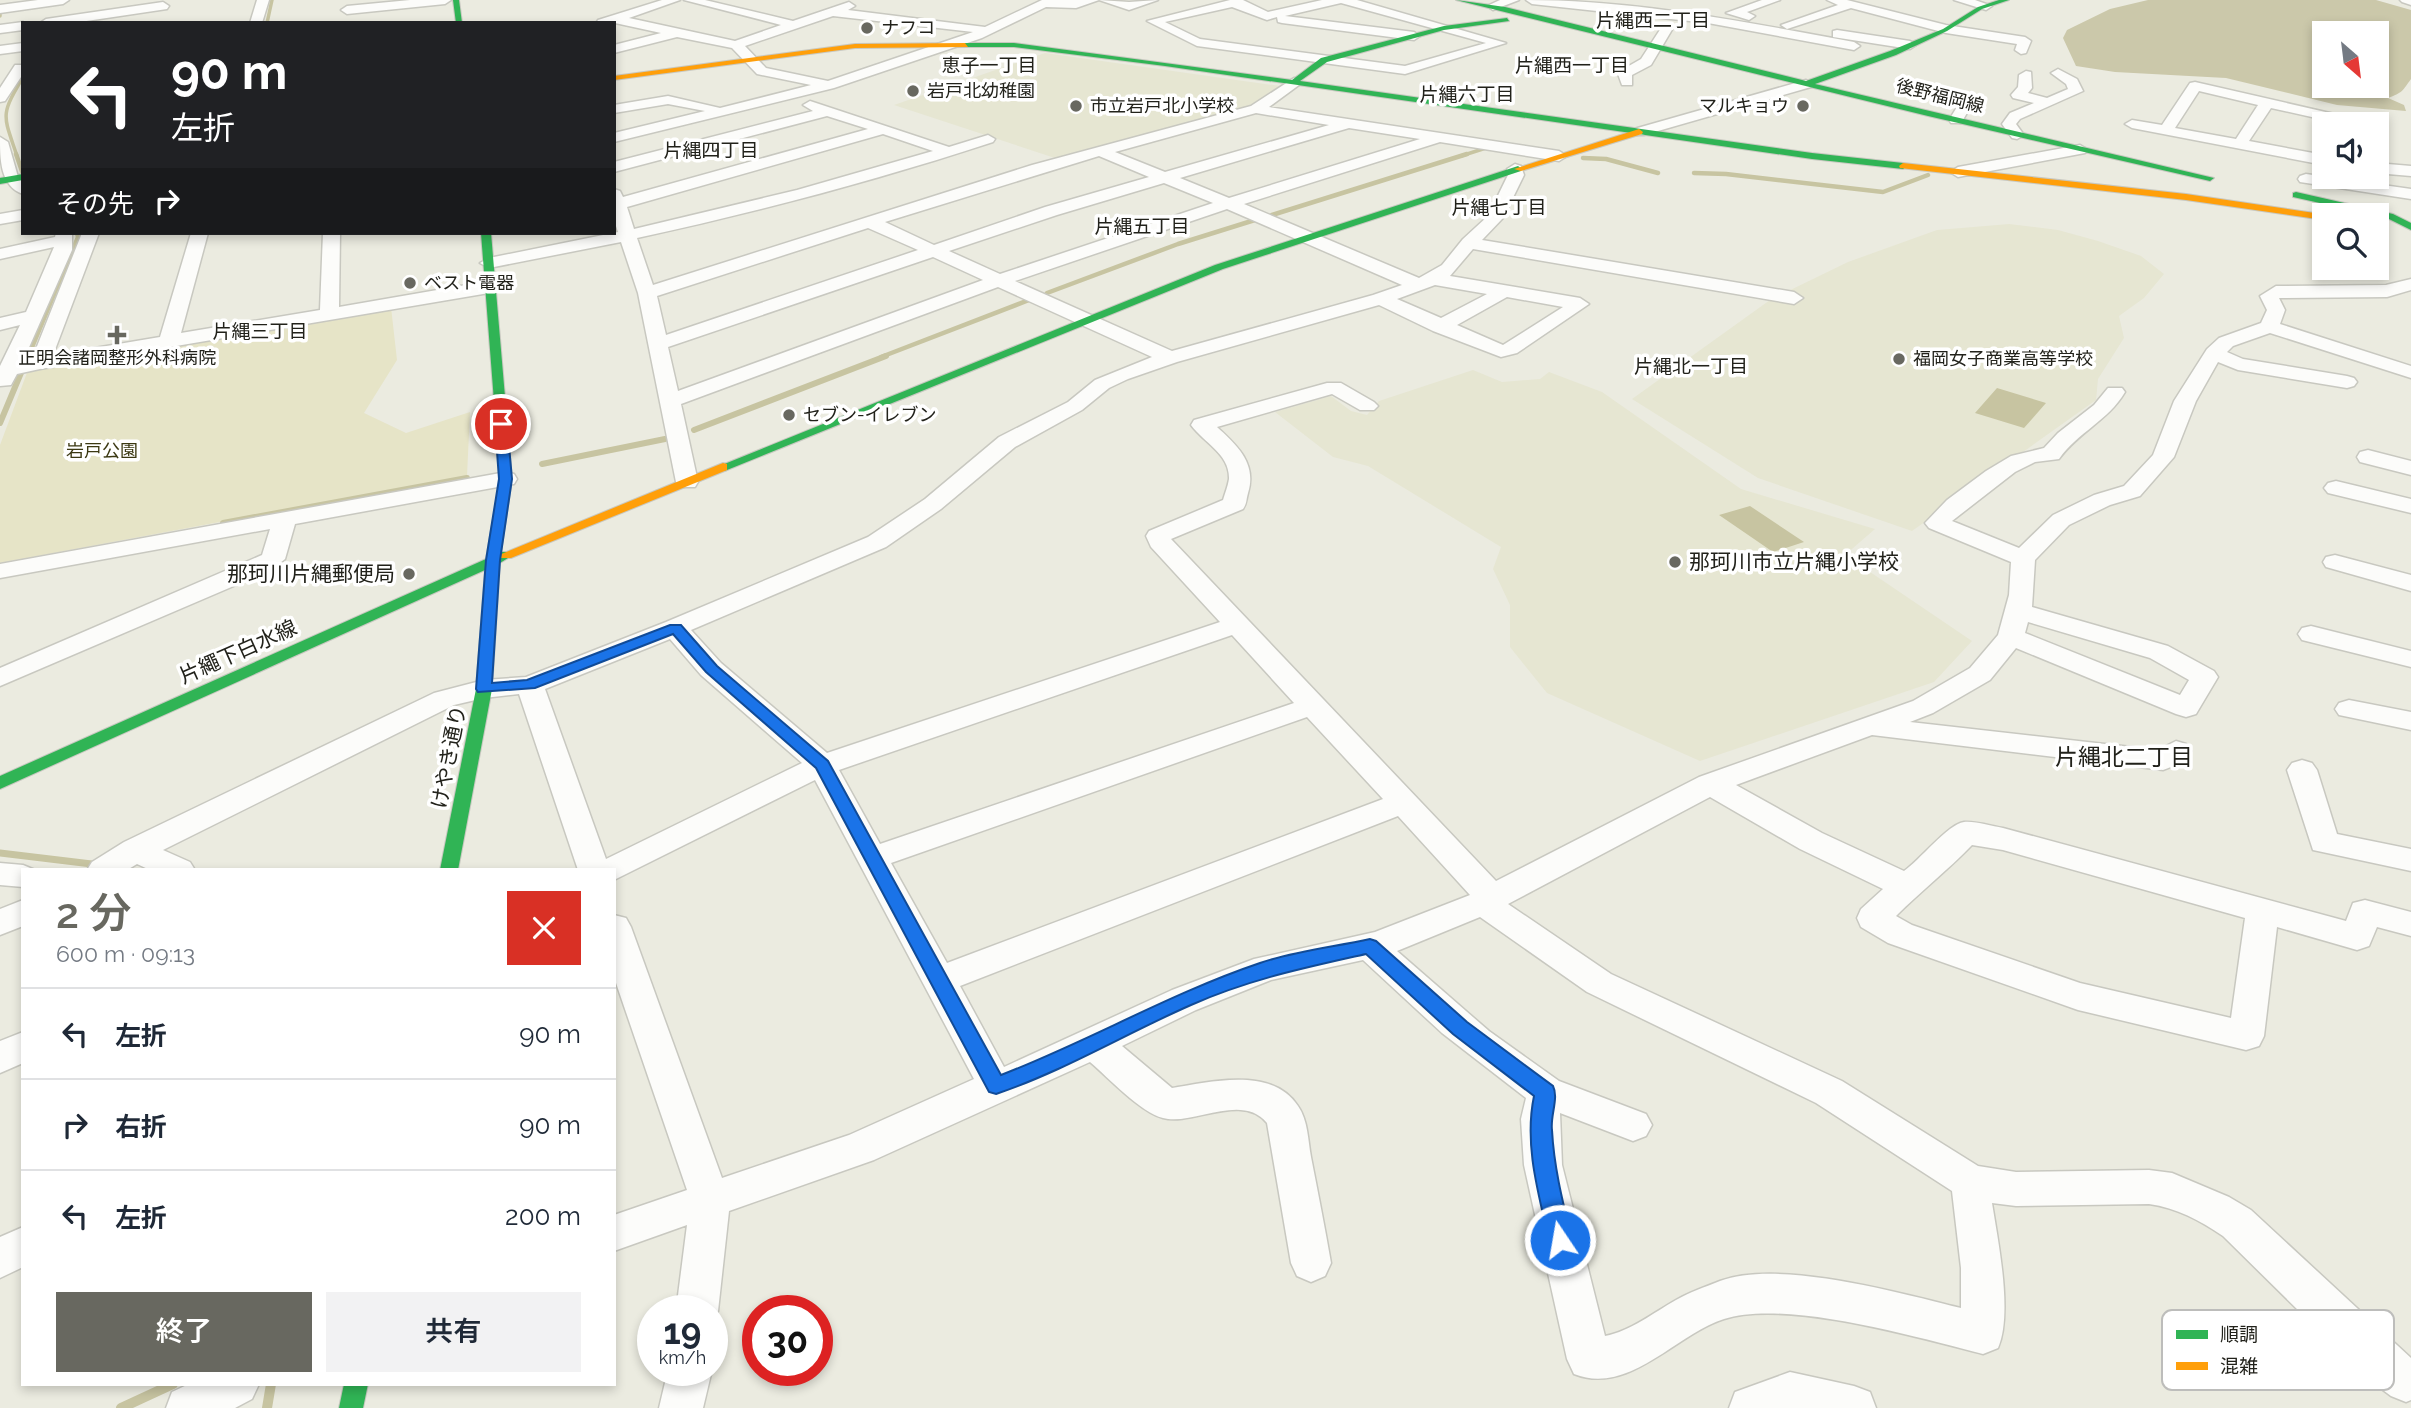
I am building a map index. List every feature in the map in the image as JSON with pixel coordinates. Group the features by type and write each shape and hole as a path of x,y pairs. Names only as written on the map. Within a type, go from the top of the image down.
{"main road":[{"path":"456,0 459,21"},
{"name":"後野福岡線","path":"1459,0 1493,6 2080,150 2231,182"},
{"path":"1806,83 1910,45 1953,21 2006,0"},
{"path":"1294,82 1324,60 1444,28 1535,17"},
{"path":"616,78 855,46 955,43 1051,48 1812,156 2186,197 2312,214"},
{"name":"片繩下白水線","path":"0,783 493,560 1219,267 1516,169 1639,132"},
{"path":"2290,194 2390,216 2411,228"},
{"path":"2389,226 2411,228"},
{"name":"けやき通り","path":"449,868 484,689 493,560 506,479 486,235"},
{"path":"351,1408 356,1386"}],"street":[{"path":"0,9 63,0"},
{"path":"258,21 263,0"},
{"path":"347,11 444,0"},
{"path":"609,21 674,0"},
{"path":"690,0 794,25"},
{"path":"616,22 736,45 867,0"},
{"path":"616,138 829,85 990,30 1041,2 1076,4 1093,0"},
{"path":"1105,0 1129,6 1154,0 1194,12 1211,21"},
{"path":"1266,16 1338,0"},
{"path":"1344,0 1500,43 1405,71 1197,42 1153,21 1236,3 1266,16 1414,36"},
{"path":"1493,6 1513,0"},
{"path":"1532,0 1708,19 1850,41 1910,45"},
{"path":"1740,0 1759,5"},
{"path":"1732,13 1774,0"},
{"path":"1881,0 1935,12"},
{"path":"1961,0 1986,6"},
{"path":"1787,25 1846,2 1896,16 1953,21 2025,41 2021,50"},
{"path":"58,21 164,3"},
{"path":"155,21 164,3"},
{"path":"1679,3 1850,41 1896,16"},
{"path":"833,12 990,30"},
{"path":"0,29 21,26"},
{"path":"1627,82 1625,74 1642,66 1667,27"},
{"path":"616,48 677,33"},
{"path":"1329,42 1370,48"},
{"path":"736,45 762,71 829,85"},
{"path":"0,50 21,47"},
{"path":"0,71 21,67"},
{"path":"1,95 21,68"},
{"path":"2017,135 2009,120 2076,91 2071,82 2058,74"},
{"path":"2026,75 2025,88 2018,94 2047,102"},
{"path":"647,293 872,223 983,185 1256,109 1294,82"},
{"path":"1639,132 1806,83"},
{"path":"2166,130 2169,113 2195,86 2315,112"},
{"path":"789,96 950,152"},
{"path":"616,109 668,100 723,111"},
{"path":"2240,144 2267,102"},
{"path":"1956,120 1965,107 1974,104"},
{"path":"1256,109 1559,156"},
{"path":"616,166 828,111"},
{"path":"659,344 1051,211 1350,123"},
{"path":"2132,124 2240,144 2312,162"},
{"path":"687,482 647,293 616,199 882,130"},
{"path":"670,401 997,281 1229,203 1441,137"},
{"path":"489,263 628,238 734,213 988,139"},
{"path":"2186,144 2312,162"},
{"path":"4,146 14,182"},
{"path":"1958,172 2080,150"},
{"path":"1099,151 1426,282 1580,304 1510,349 1501,351 1380,299"},
{"path":"2389,169 2408,170 2411,152"},
{"path":"2290,194 2312,168"},
{"path":"106,868 135,850 444,699 484,689 530,685 675,628 877,542 933,503 1007,442 1075,406 1109,380 1170,358 1380,299 1426,282 1448,269 1469,243 1495,218 1516,169"},
{"path":"2389,187 2411,194"},
{"path":"0,219 21,215"},
{"path":"872,223 1170,358"},
{"path":"40,363 89,235"},
{"path":"169,341 198,235"},
{"path":"329,314 331,235"},
{"path":"0,254 64,236 63,250 4,371 0,390"},
{"path":"1469,243 1794,298"},
{"path":"4,371 489,287"},
{"path":"1440,327 1503,292"},
{"path":"2269,327 2276,310 2269,296 2276,292 2402,292"},
{"path":"0,324 31,316"},
{"path":"616,1232 860,1148 1094,1044 1184,1000 1266,968 1370,946 1488,901 1710,784 1923,708 1980,674 2014,624 2022,595 2023,558 2061,520 2102,500 2132,491 2163,457 2185,401 2214,353 2226,342 2269,327 2334,345 2376,363 2411,372"},
{"path":"2214,353 2238,364 2347,382"},
{"path":"1367,406 1334,387 1202,425 1230,452 1237,463 1240,483 1234,496 1235,504 1158,536 1160,542 1403,803 1488,901 1588,977 1829,1092 1970,1182 2016,1189 2172,1190 2215,1209 2237,1223 2328,1310"},
{"path":"2023,558 1937,523 1950,508 1999,472 2029,457 2051,454 2058,441 2097,413 2111,400 2115,392"},
{"path":"2368,457 2411,468"},
{"path":"0,571 506,479"},
{"path":"2347,498 2411,506"},
{"path":"0,678 273,559 285,518"},
{"path":"2335,562 2411,583"},
{"path":"2014,624 2160,652 2204,677 2186,708 2014,624"},
{"path":"615,868 822,765 1237,625"},
{"path":"675,628 705,663 822,765 996,1086"},
{"path":"2311,634 2411,659"},
{"path":"530,685 593,868"},
{"path":"873,858 1312,706"},
{"path":"2349,709 2411,721"},
{"path":"1869,727 2163,760 2176,751"},
{"path":"2302,769 2324,842 2411,860"},
{"path":"1710,784 1782,826 1906,886"},
{"path":"939,980 1403,803"},
{"path":"2262,911 2246,1036 2078,996 1900,934 1873,918 1906,886 1931,868 1965,833 2003,839 2357,937 2365,912 2411,924"},
{"path":"135,850 175,868"},
{"path":"0,874 21,876"},
{"path":"0,923 21,913"},
{"path":"616,933 710,1201 699,1295"},
{"path":"1370,946 1460,1028 1546,1092 1633,1125"},
{"path":"1094,1044 1166,1104 1246,1094 1261,1096 1279,1107 1285,1117 1311,1263"},
{"path":"0,1058 21,1047"},
{"path":"1546,1092 1540,1119 1543,1165 1589,1359 1628,1352 1725,1298 1754,1294 1832,1302 1925,1319 1983,1334 1981,1268 1970,1182"},
{"path":"0,1259 21,1246"},
{"path":"2394,1372 2406,1381"},
{"path":"188,1408 233,1386"},
{"path":"231,1408 236,1386"},
{"path":"681,1408 686,1386"},
{"path":"1751,1408 1790,1394 1854,1408"}],"shaded area":[{"path":"2148,0 2376,0 2411,10 2411,79 2402,91 2389,98 2389,21 2312,21 2312,98 2388,98 2404,105 2406,111 2337,105 2226,78 2115,72 2076,66 2063,38 2067,30 2110,9"},
{"name":"市立岩戸北小学校","path":"1045,53 1280,86 1251,108 1058,159 894,105"},
{"name":"福岡女子商業高等学校","path":"2009,224 2058,230 2098,241 2141,256 2164,274 2144,298 2119,316 2124,338 2098,379 2096,400 1912,531 1758,478 1632,399 1770,300 1848,262 1937,230"},
{"name":"那珂川市立片縄小学校","path":"1473,370 1502,382 1540,379 1549,372 1602,392 1741,489 1875,529 1845,555 1972,641 1934,682 1700,761 1547,693 1510,647 1510,605 1493,569 1501,547 1368,466 1333,457 1275,412 1331,396 1351,411 1367,415 1379,401"},
{"path":"1997,388 2046,403 2024,428 1975,413"},
{"path":"1750,506 1804,542 1773,552 1719,515"}],"green space":[{"name":"岩戸公園","path":"391,307 397,360 364,413 406,433 470,412 467,476 0,563 0,445 28,370"}],"waterway":[{"path":"267,21 272,0"},
{"path":"17,156 6,115 10,100 21,81"},
{"path":"1461,156 1489,147"},
{"path":"16,154 21,168"},
{"path":"1272,215 1467,154"},
{"path":"1583,158 1606,159 1658,173"},
{"path":"1694,173 1726,174 1883,192 1928,175"},
{"path":"1047,293 1178,244 1258,219"},
{"path":"28,357 78,235"},
{"path":"881,357 1029,300"},
{"path":"0,423 28,356"},
{"path":"694,430 886,356"},
{"path":"542,464 665,439"},
{"path":"223,523 467,478"},
{"path":"0,853 100,865"},
{"path":"121,1408 169,1386"},
{"path":"267,1408 271,1386"}],"traffic: fast":[{"path":"456,0 459,21"},
{"path":"1459,0 1505,9 1928,114 2210,178"},
{"path":"1806,84 1893,53 1945,30 1980,8 2006,0"},
{"path":"1294,82 1324,60 1444,28 1507,20"},
{"path":"965,45 1014,45 1165,64 1812,156 1903,166"},
{"path":"723,467 1219,267 1518,169"},
{"path":"0,181 21,177"},
{"path":"2296,195 2390,216 2411,227"},
{"path":"449,868 484,689 493,560 506,479 486,235"},
{"path":"0,783 506,555"},
{"path":"351,1408 356,1386"}],"traffic: slow":[{"path":"616,78 855,46 965,45"},
{"path":"1518,169 1639,132"},
{"path":"1903,166 2186,197 2312,215"},
{"path":"506,555 723,467"}],"place":[{"name":"ナフコ","path":"867,28"},
{"name":"岩戸北幼稚園","path":"913,91"},
{"name":"市立岩戸北小学校","path":"1076,106"},
{"name":"マルキョウ","path":"1803,106"},
{"name":"ベスト電器","path":"410,283"},
{"name":"正明会諸岡整形外科病院","path":"117,335"},
{"name":"福岡女子商業高等学校","path":"1899,359"},
{"name":"セブン-イレブン","path":"789,415"},
{"name":"那珂川市立片縄小学校","path":"1675,562"},
{"name":"那珂川片縄郵便局","path":"409,574"}],"district":[{"name":"片縄西二丁目","path":"1653,20"},
{"name":"恵子一丁目","path":"989,65"},
{"name":"片縄西一丁目","path":"1572,65"},
{"name":"片縄六丁目","path":"1467,94"},
{"name":"片縄四丁目","path":"711,150"},
{"name":"片縄七丁目","path":"1499,207"},
{"name":"片縄五丁目","path":"1142,226"},
{"name":"片縄三丁目","path":"260,331"},
{"name":"片縄北一丁目","path":"1691,366"},
{"name":"片縄北二丁目","path":"2124,757"}],"route":[{"path":"501,424 506,479 493,560 484,689 530,685 675,628 711,669 822,765 996,1086 1051,1064 1184,1000 1266,968 1370,946 1460,1028 1506,1066 1546,1092 1540,1119 1543,1165 1560,1240"}]}
